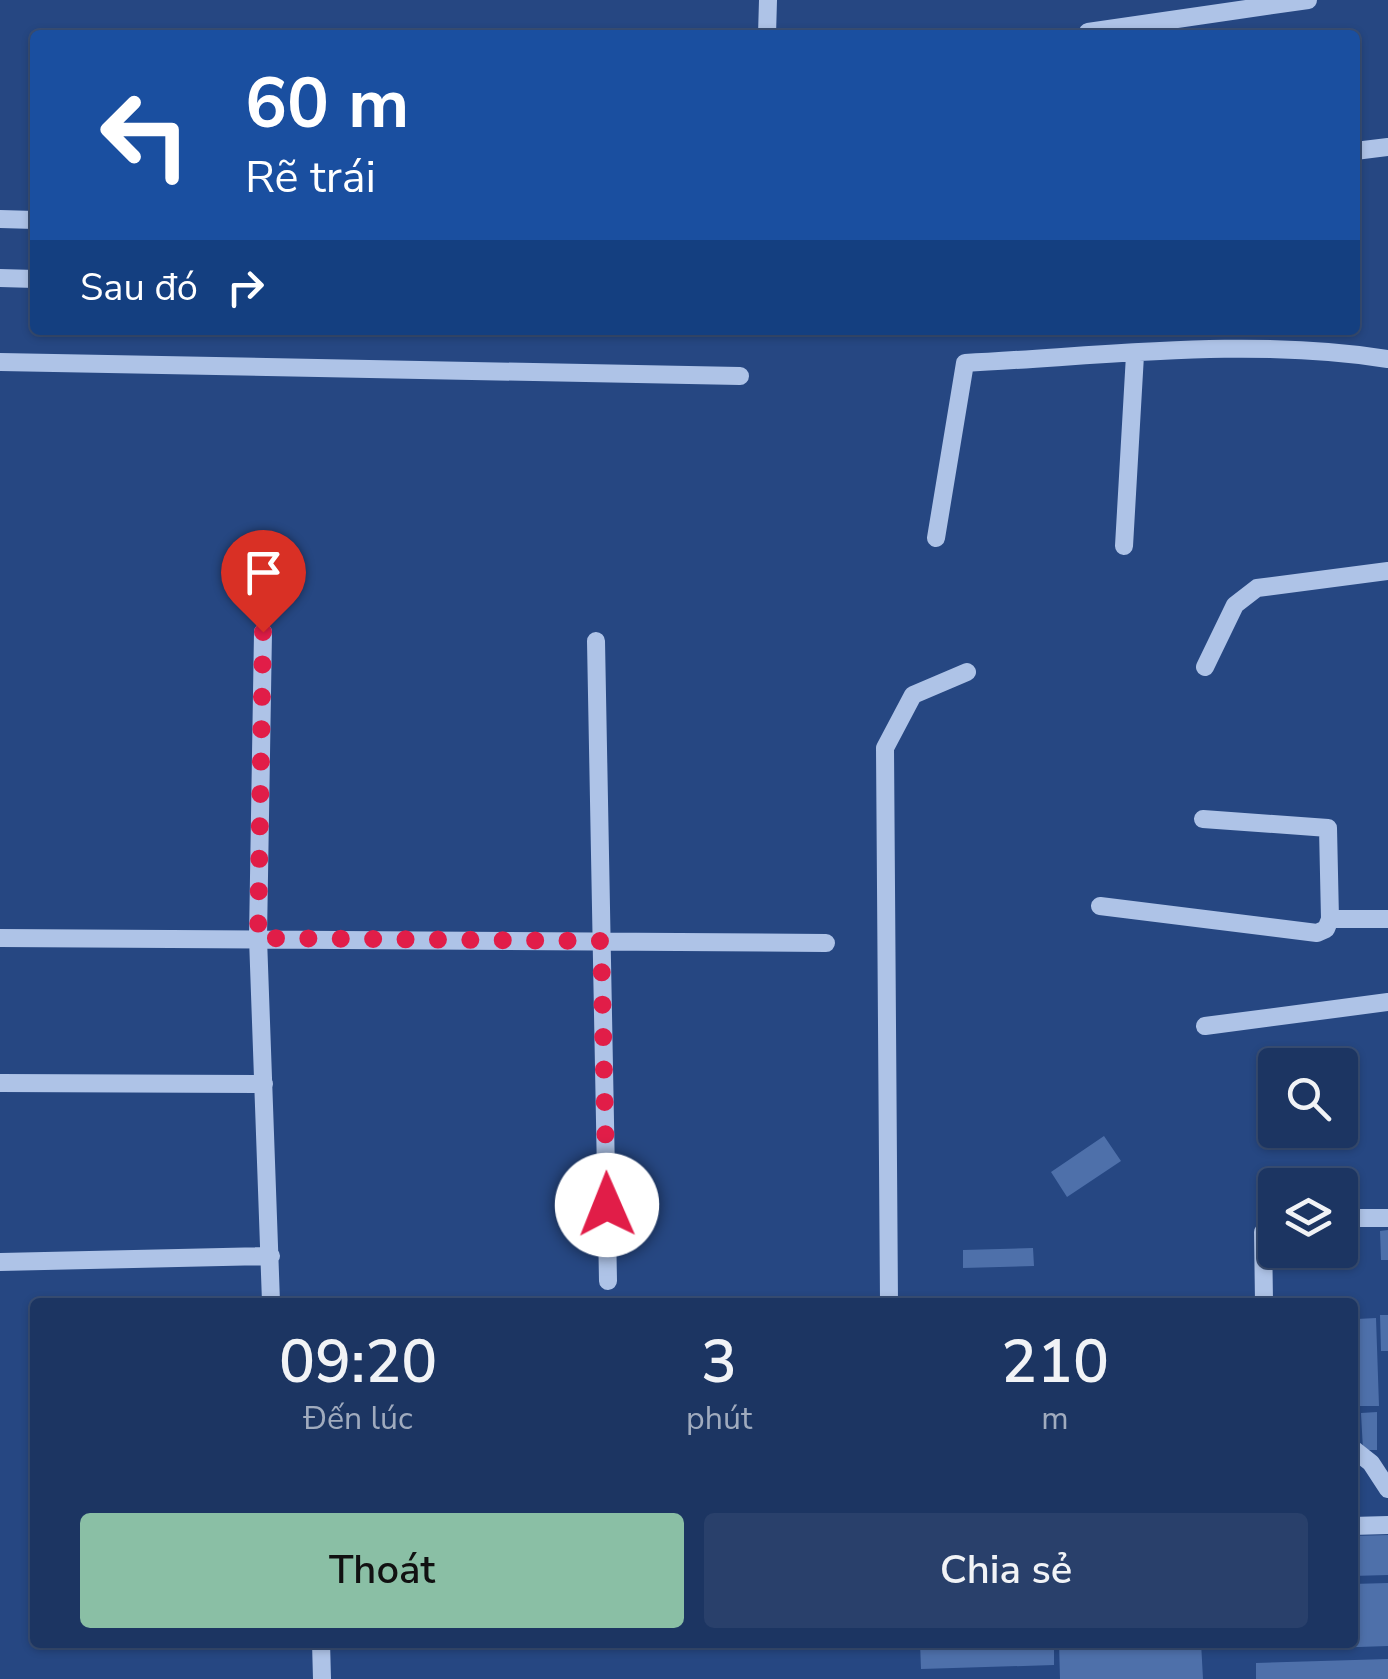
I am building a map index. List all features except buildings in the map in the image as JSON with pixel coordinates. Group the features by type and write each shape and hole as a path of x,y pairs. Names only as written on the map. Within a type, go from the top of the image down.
{"street":[{"path":"767,30 768,0"},
{"path":"1102,30 1308,0"},
{"path":"1360,150 1388,147"},
{"path":"0,219 30,220"},
{"path":"0,278 30,279"},
{"path":"936,538 965,363 1177,351 1334,353 1388,360"},
{"path":"1124,546 1135,355"},
{"path":"0,362 740,376"},
{"path":"1205,666 1244,595 1256,588 1388,571"},
{"path":"263,632 258,938 271,1298"},
{"path":"596,641 608,1281"},
{"path":"889,1298 885,748 914,695 966,672"},
{"path":"1100,906 1317,932 1326,929 1330,919 1328,828 1203,819"},
{"path":"1330,919 1388,919"},
{"path":"0,938 826,942"},
{"path":"1205,1026 1388,1002"},
{"path":"0,1082 264,1084"},
{"path":"1358,1218 1388,1218"},
{"path":"0,1262 272,1256"},
{"path":"1263,1268 1264,1298"},
{"path":"1358,1453 1371,1463 1388,1488"},
{"path":"1358,1526 1388,1525"},
{"path":"321,1648 322,1679"}],"route":[{"path":"263,632 258,938 601,941 607,1205"}]}
